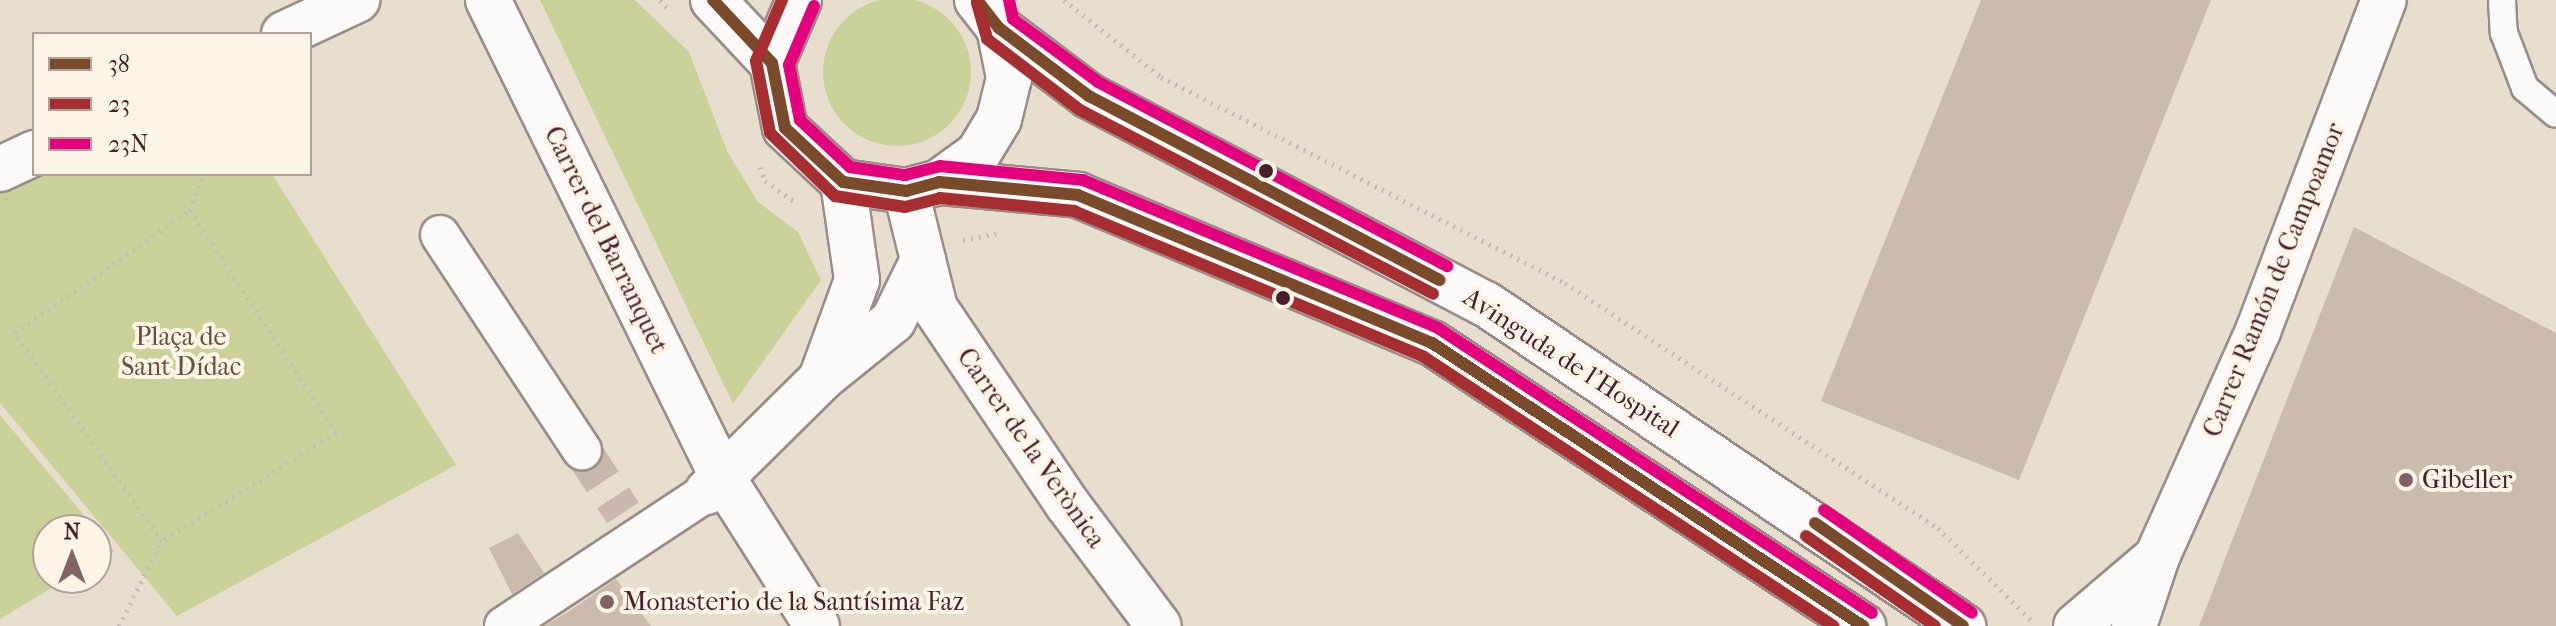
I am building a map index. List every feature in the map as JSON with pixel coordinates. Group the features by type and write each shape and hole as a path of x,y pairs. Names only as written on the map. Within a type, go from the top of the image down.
{"main road":[{"path":"288,32 357,0"},
{"name":"Carrer del Barranquet","path":"488,0 716,486 817,626"},
{"path":"713,0 772,63 785,128 843,182 857,280 821,379"},
{"path":"772,63 799,0"},
{"name":"Carrer Ramón de Campoamor","path":"2134,626 2157,557 2258,331 2384,0"},
{"path":"922,186 978,154 999,119 1009,78 988,14"},
{"name":"Avinguda de l'Hospital","path":"988,14 1089,96 1486,304 1963,626"},
{"path":"0,169 32,154"},
{"path":"843,182 1078,195 1432,343 1863,626"},
{"name":"Carrer de la Verònica","path":"922,186 923,260 935,308 1068,505 1159,626"},
{"path":"716,486 821,379 893,321 923,260"},
{"name":"Carrer Ramón de Campoamor","path":"2076,626 2157,557"}],"street":[{"path":"440,235 582,450"},
{"path":"504,626 716,486"}],"lane":[{"path":"2502,0 2504,33 2525,88 2556,114"}],"path":[{"path":"162,541 15,333 190,210 202,176"},
{"path":"119,626 162,541 336,433 190,210"}],"green space":[{"path":"883,-1 911,-1 938,10 959,31 970,58 970,86 959,113 938,134 911,145 883,145 856,134 835,113 824,86 824,58 835,31 856,10"},
{"path":"540,0 635,0 689,52 727,151 758,202 798,232 821,280 733,404"},
{"name":"Plaça de Sant Dídac","path":"0,169 32,176 273,176 456,465 177,616 112,538 112,514 92,514 0,403"},
{"path":"0,415 83,514 32,514 32,594 41,594 0,619"}],"building":[{"path":"1981,0 2211,0 2019,480 1821,401"},
{"name":"Gibeller","path":"2354,227 2556,333 2556,626 2199,626"},
{"path":"518,533 544,573 512,594 489,548"},
{"name":"Monasterio de la Santísima Faz","path":"616,579 651,626 544,626 568,612"}],"tunnel":[{"path":"582,450 623,513"}],"transit line":[{"name":"38","path":"713,0 772,63 785,128 843,182 906,191 939,182 1078,195 1432,343 1863,626"},
{"name":"23","path":"782,0 756,61 770,133 835,196 905,207 940,198 1074,211 1424,357 1834,626"},
{"name":"38","path":"977,0 999,28 1089,96 1440,280"},
{"name":"23N","path":"1009,0 1013,19 1098,82 1447,266"},
{"name":"23","path":"977,3 987,39 1080,110 1433,294"},
{"name":"23N","path":"814,6 789,65 800,120 850,167 905,175 940,166 1083,180 1438,328 1872,613"},
{"name":"23N","path":"1824,510 1972,613"},
{"name":"38","path":"1815,523 1963,626"},
{"name":"23","path":"1806,536 1935,626"}],"place":[{"name":"Gibeller","path":"2406,480"},
{"name":"Monasterio de la Santísima Faz","path":"607,602"}]}
